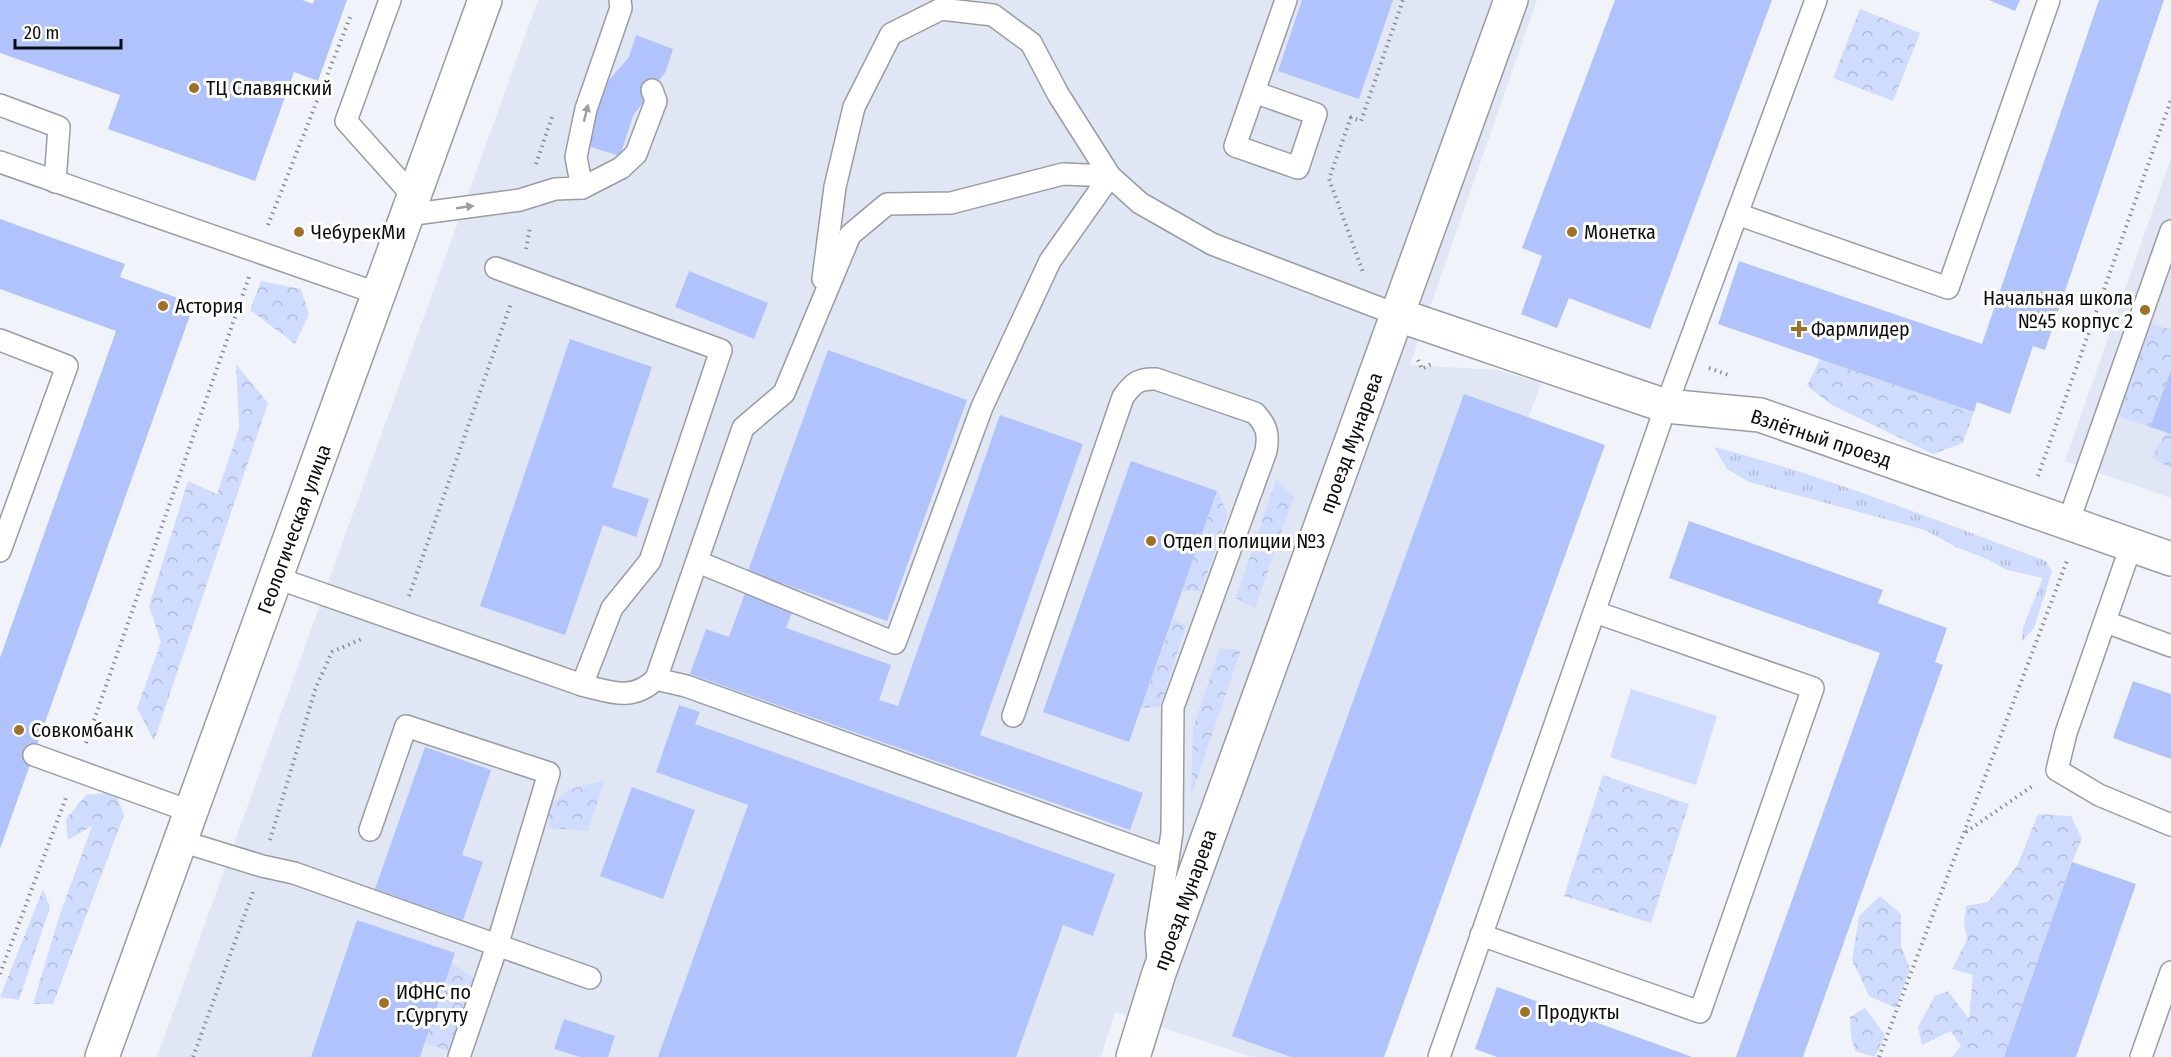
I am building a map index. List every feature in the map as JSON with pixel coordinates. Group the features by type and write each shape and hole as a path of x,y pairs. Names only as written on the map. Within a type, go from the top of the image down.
{"street":[{"name":"Геологическая улица","path":"102,1057 484,0"},
{"name":"проезд Мунарева","path":"1133,1057 1159,973 1387,310 1511,0"},
{"name":"Взлётный проезд","path":"1387,310 1666,406 1760,415 2171,559"}],"lane":[{"path":"390,0 346,121 411,206 520,200 555,189 582,188 621,168 636,154 656,101 652,90"},
{"path":"582,188 576,157 586,109 606,74 621,8 620,0"},
{"path":"1254,92 1286,0"},
{"path":"1438,1057 1666,406 1816,0"},
{"path":"1737,214 1948,288 2049,0"},
{"path":"819,309 835,187 854,107 891,34 941,9 993,15 1031,43 1058,94 1110,176 1140,203 1212,244 1387,310"},
{"path":"0,105 59,127 55,182"},
{"path":"0,162 379,294"},
{"path":"277,578 399,623 582,685 620,694 643,692 656,679 743,428 784,393 849,235 887,204 951,203 1063,174 1110,176"},
{"path":"698,562 895,643 982,407 1050,261 1110,176"},
{"path":"2074,525 2171,231"},
{"path":"496,268 521,275 721,350 650,561 612,608 582,685"},
{"path":"0,340 67,366 0,551"},
{"path":"1013,716 1123,397 1131,385 1142,378 1156,379 1255,413 1265,424 1268,437 1266,451 1173,707 1172,833 1156,934 1159,973"},
{"path":"2131,546 2066,733 2057,770 2099,795 2171,825"},
{"path":"1481,935 1700,1012 1813,688 1595,612"},
{"path":"2106,622 2171,646"},
{"path":"656,679 686,686 1168,859"},
{"path":"370,830 406,726 549,773 497,946 459,1057"},
{"path":"34,755 76,770 262,866 294,873 590,978"},
{"path":"2142,1057 2171,972"}],"path":[{"path":"1387,310 1329,179 1351,117 1361,121 1403,0"},
{"path":"0,974 76,770 258,250 352,11"},
{"path":"2026,507 2171,100"},
{"path":"194,1057 262,866 316,687 332,652 399,623 521,275 536,195 534,170 556,106"},
{"path":"1879,1057 1966,832 2074,525"},
{"path":"1966,832 2057,770"}],"shaded area":[{"path":"538,0 1537,0 1410,365 1498,370 1541,383 1298,1057 1252,1057 1115,1012 1101,1057 157,1057"},
{"name":"Начальная школа №45 корпус 2","path":"2171,158 2171,498 2065,461"}],"green space":[{"path":"1860,9 1920,33 1893,101 1833,78"},
{"path":"261,281 301,289 309,314 295,344 250,310"},
{"path":"2148,322 2171,330 2171,369 2150,427 2117,416 2136,349"},
{"path":"1820,359 1974,412 1963,443 1933,454 1832,405 1807,386"},
{"path":"236,364 268,403 154,741 137,708 161,642 149,606 188,481 217,494 239,428"},
{"path":"2166,432 2171,434 2171,469 2152,457"},
{"path":"1714,447 1840,485 2046,561 2052,572 2034,628 2022,641 2023,627 2043,578 2007,570 1925,530 1749,482 1727,469"},
{"path":"1276,480 1294,496 1255,608 1236,598"},
{"path":"1217,491 1228,514 1201,591 1182,591"},
{"path":"1173,619 1186,626 1160,707 1141,708"},
{"path":"1220,648 1241,650 1191,796 1193,728"},
{"path":"1631,689 1717,716 1696,785 1610,757"},
{"path":"1603,775 1689,804 1651,923 1564,896"},
{"path":"605,780 588,831 549,828 549,806 570,789"},
{"path":"115,792 124,815 53,1004 33,1004 59,917 92,826 68,840 66,819 86,795"},
{"path":"2038,814 2071,816 2082,839 2004,1057 1952,1057 1961,1046 1951,1031 1922,1045 1918,1027 1935,996 1948,991 1969,1019 1973,975 1952,969 1967,940 1964,923 1966,906 1988,902 2017,866"},
{"path":"43,889 50,907 19,1000 0,997"},
{"path":"1880,896 1901,914 1901,946 1910,969 1896,1008 1869,996 1852,960 1859,916"},
{"path":"452,963 481,983 457,1054 425,1043"},
{"path":"1865,1008 1885,1035 1875,1057 1855,1051 1851,1037 1850,1017"}],"building":[{"name":"ТЦ Славянский","path":"0,0 302,0 313,4 314,0 347,0 318,81 294,72 255,181 108,129 120,95 0,53"},
{"path":"1302,0 1393,0 1359,99 1278,71"},
{"path":"1615,0 1772,0 1650,329 1569,298 1557,328 1521,314 1542,256 1522,248"},
{"path":"1989,0 2020,0 2015,11"},
{"path":"2099,0 2164,0 2045,350 2033,346 2010,414 1977,402 1974,412 1718,324 1739,261 1982,344"},
{"path":"636,35 673,49 666,71 633,116 620,156 578,143 591,101 629,57"},
{"path":"0,219 125,264 120,277 194,304 0,849 0,658 116,331 0,289"},
{"path":"689,271 768,303 754,339 675,307"},
{"path":"570,339 652,367 612,487 649,499 636,537 603,525 565,635 480,606"},
{"path":"828,350 967,400 887,621 748,571"},
{"path":"2171,370 2171,434 2150,427"},
{"path":"1464,394 1605,445 1384,1057 1291,1057 1232,1036"},
{"path":"1000,415 1083,444 980,735 1143,793 1130,830 690,674 706,629 729,637 745,593 793,610 786,628 891,665 879,700 898,706"},
{"name":"Отдел полиции №3","path":"1131,461 1217,491 1129,742 1043,712"},
{"path":"1689,521 1883,590 1878,603 1947,628 1935,662 1943,665 1803,1057 1736,1057 1880,653 1669,578"},
{"path":"2133,681 2171,694 2171,759 2113,738"},
{"path":"679,705 700,712 695,724 1115,874 1093,936 1063,925 1016,1057 658,1057 748,805 656,772"},
{"path":"425,747 491,770 462,855 483,862 463,920 375,889"},
{"path":"632,787 695,810 663,899 600,876"},
{"path":"2072,862 2136,884 2076,1057 2004,1057"},
{"name":"ИФНС по г.Сургуту","path":"357,920 455,953 420,1057 311,1057"},
{"path":"1497,987 1692,1057 1497,1057 1475,1049"},
{"path":"564,1019 615,1036 608,1057 580,1057 554,1049"}],"place":[{"name":"ТЦ Славянский","path":"194,88"},
{"name":"ЧебурекМи","path":"299,232"},
{"name":"Монетка","path":"1572,232"},
{"name":"Астория","path":"163,306"},
{"name":"Начальная школа №45 корпус 2","path":"2145,310"},
{"name":"Фармлидер","path":"1799,329"},
{"name":"Отдел полиции №3","path":"1151,541"},
{"name":"Совкомбанк","path":"19,730"},
{"name":"ИФНС по г.Сургуту","path":"384,1003"},
{"name":"Продукты","path":"1525,1012"}]}
